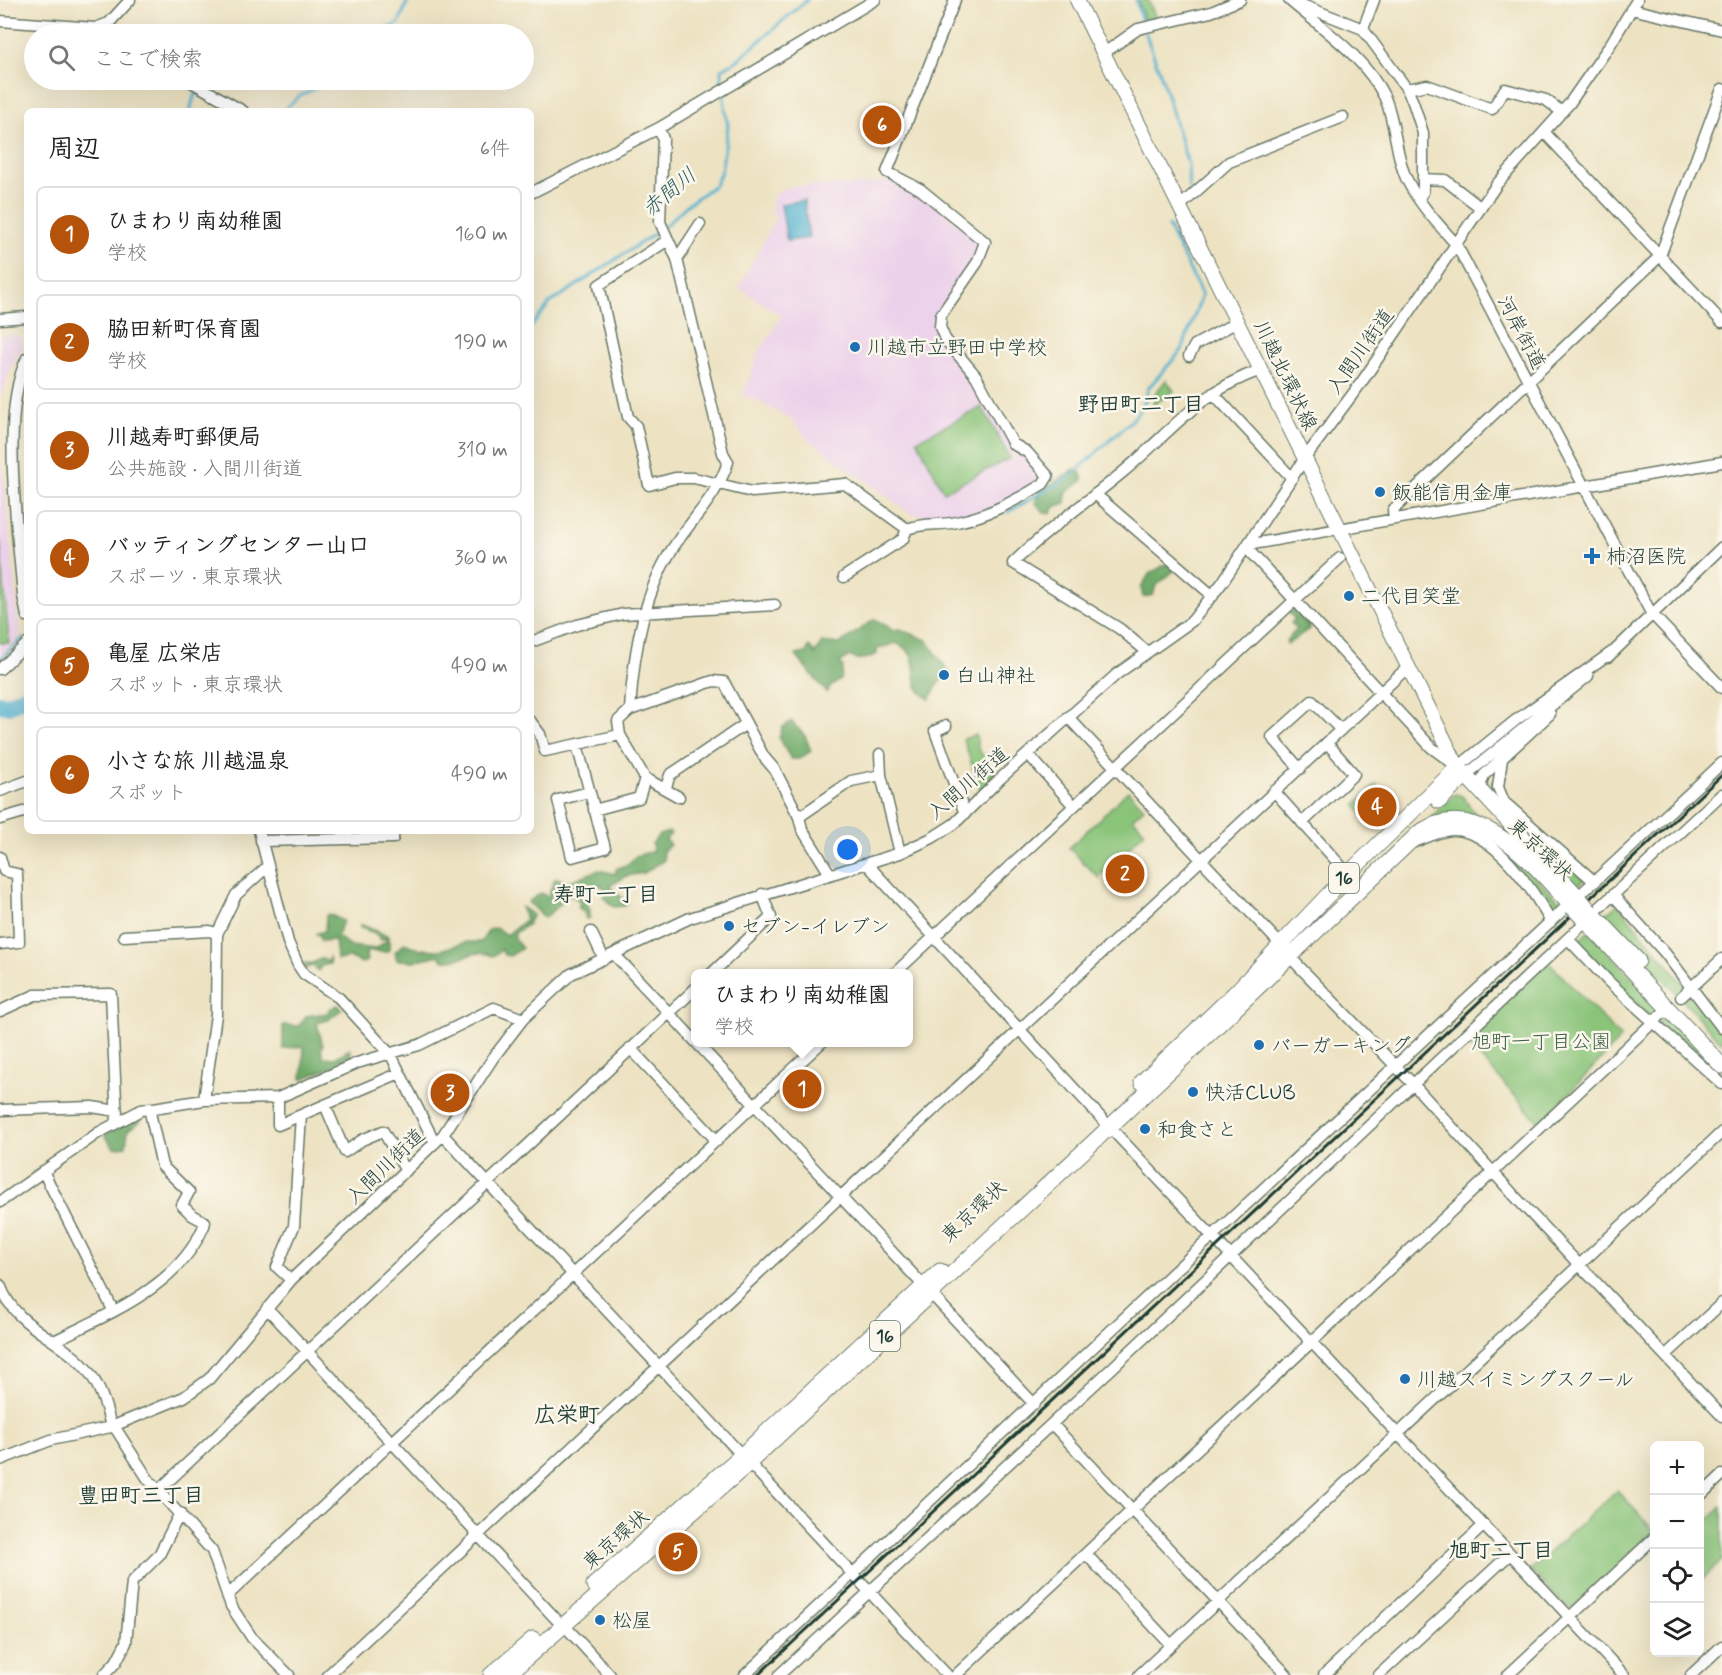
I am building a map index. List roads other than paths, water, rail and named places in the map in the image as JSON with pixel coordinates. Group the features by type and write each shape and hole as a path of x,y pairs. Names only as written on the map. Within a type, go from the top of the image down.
{"highway":[{"name":"東京環状","path":"1462,774 1484,796 1581,909 1722,1066"},
{"name":"東京環状","path":"1254,988 1348,874 1462,774"},
{"name":"東京環状","path":"1106,1123 1190,1052 1254,988 1327,908 1462,774"},
{"path":"1462,774 1469,794 1543,876"},
{"name":"東京環状","path":"507,1675 560,1622 746,1458 1106,1123 1234,994 1420,832 1438,823 1457,820 1476,823 1498,835 1581,909 1722,1051"},
{"name":"東京環状","path":"491,1675 560,1622"}],"main road":[{"name":"川越北環状線","path":"1077,0 1462,774"}],"street":[{"path":"106,24 120,14 130,0"},
{"path":"534,192 659,129 875,0"},
{"path":"844,578 903,540 907,529 921,523 955,523 992,514 1043,484 1048,476 1027,452 1013,444 976,376 945,339 940,327 941,315 977,263 985,242 920,189 887,172 955,0"},
{"path":"1104,53 1138,29 1211,12 1240,0"},
{"path":"1290,0 1363,29 1407,89 1423,133 1423,192 1419,198"},
{"name":"河岸街道","path":"1290,0 1362,64 1376,84 1392,117 1406,178 1456,244 1651,613 1722,688"},
{"path":"1363,29 1374,0"},
{"path":"1634,5 1722,30"},
{"name":"入間川街道","path":"0,1460 51,1440 112,1427 198,1389 291,1280 439,1139 493,1058 523,1019 571,974 690,918 762,894 867,864 900,853 932,838 966,814 1068,717 1146,651 1184,628 1213,596 1305,458 1361,383 1497,184 1562,112 1595,68 1634,5"},
{"path":"0,21 34,24"},
{"path":"1407,89 1427,85 1492,109 1505,89 1546,100 1562,112"},
{"path":"1394,519 1393,510 1660,256 1722,89"},
{"path":"206,90 238,108"},
{"path":"1180,206 1229,162 1343,117"},
{"path":"630,710 632,670 641,624 671,551 721,484 728,462 723,453 676,259 664,231 663,139 659,129"},
{"path":"1545,133 1722,322"},
{"path":"1423,179 1445,180 1481,208"},
{"path":"676,259 700,224"},
{"path":"664,231 599,285 628,417 636,426 649,485 675,478 721,484 752,492 845,484 907,529"},
{"path":"0,319 24,317"},
{"path":"1189,356 1194,345 1238,322"},
{"path":"24,364 16,380 8,428 24,586"},
{"path":"1146,651 1102,618 1013,563 1035,541 1124,471 1195,404 1235,379 1261,370"},
{"path":"1213,393 1292,478"},
{"path":"1462,774 1432,748 1380,693 1251,554 1247,545 1722,462"},
{"path":"1095,494 1213,596"},
{"path":"1484,796 1482,779 1600,666 1651,613 1721,550"},
{"path":"899,969 1340,558"},
{"path":"534,641 578,625 623,614 775,605"},
{"path":"0,669 24,647"},
{"path":"1462,774 1516,720 1612,652"},
{"path":"1462,774 1600,666"},
{"path":"328,1675 1408,667"},
{"path":"679,797 645,778 620,735 618,721 630,710 713,681 724,682 764,757 775,770 800,817 802,829 830,874"},
{"path":"1300,769 1272,739 1280,730 1312,701 1341,730"},
{"path":"1068,717 1722,1416"},
{"path":"666,788 670,775 747,724"},
{"path":"534,726 540,734 545,751 620,735"},
{"path":"946,726 935,731 966,814"},
{"path":"1302,823 1354,774 1327,743"},
{"path":"577,745 605,848 572,857 558,800 589,792"},
{"path":"880,754 881,775 900,853"},
{"path":"1028,754 1073,805"},
{"path":"1502,759 1498,787 1504,802 1595,882"},
{"path":"779,1675 1052,1424 1569,939 1595,882 1722,764"},
{"path":"800,817 851,781 881,775"},
{"path":"594,810 639,798 645,778"},
{"path":"0,791 24,782"},
{"path":"1275,791 1348,874"},
{"path":"745,1675 1551,922 1613,895 1722,794"},
{"path":"0,819 24,812"},
{"path":"1407,845 1451,830 1471,833 1485,840 1519,874 1551,922"},
{"path":"394,834 393,838 260,836 273,878 288,942 297,965 304,974 339,998 391,1055 439,1139 489,1181 870,1590 946,1675"},
{"path":"0,857 4,871 17,874 19,929 19,942 0,944"},
{"path":"867,864 1106,1123 1624,1675"},
{"path":"204,1100 216,1015 217,934 236,895 268,866"},
{"path":"716,969 771,917 762,894"},
{"path":"1613,895 1665,953 1722,1028"},
{"path":"124,936 210,931 217,934"},
{"path":"591,932 609,956 691,1037"},
{"path":"1569,939 1652,1023 1722,1084"},
{"path":"1681,997 1722,959"},
{"path":"160,1489 691,992"},
{"path":"0,1011 35,995 111,994 117,1116"},
{"path":"0,1202 117,1116 149,1108 204,1100 278,1098 340,1070 391,1055 456,1028 494,1008 523,1019"},
{"path":"956,1675 1492,1171 1665,1012"},
{"path":"701,1047 1034,1404"},
{"path":"227,1596 817,1047"},
{"path":"630,1048 717,1141"},
{"path":"278,1098 278,1125 400,1073"},
{"path":"326,1105 345,1152 363,1140 384,1131 406,1171"},
{"path":"0,1110 92,1107 117,1116"},
{"path":"54,1341 157,1287 186,1259 204,1226 205,1222 192,1215 182,1205 189,1192 162,1166 149,1108"},
{"path":"291,1280 277,1267 294,1226 301,1115"},
{"path":"1139,1675 1397,1432 1722,1132"},
{"path":"44,1171 113,1310"},
{"path":"0,1285 9,1305 20,1319 54,1341 83,1365 93,1378 112,1427 144,1473 212,1551 227,1596 252,1638 289,1675"},
{"path":"1666,1355 1722,1303"},
{"path":"267,1308 610,1675"},
{"path":"1052,1424 1287,1675"},
{"path":"1701,1495 1722,1475"},
{"path":"104,1675 116,1662 126,1642 132,1582 159,1555 180,1513"},
{"path":"1324,1675 1484,1525"},
{"path":"1508,1675 1650,1542"},
{"path":"1086,1554 1171,1645"},
{"path":"1379,1675 1510,1554"},
{"path":"1691,1675 1722,1647"}],"water":[{"path":"804,200 809,238 787,241 781,204"}],"waterway":[{"path":"397,24 408,0"},
{"name":"赤間川","path":"722,87 722,69 735,62 807,0"},
{"path":"1136,0 1142,22"},
{"path":"1145,32 1162,78 1188,165 1189,190"},
{"path":"286,108 298,97 312,90"},
{"path":"191,108 194,96 198,93 207,97"},
{"name":"赤間川","path":"665,226 688,204 715,185 721,172 728,126 723,93"},
{"path":"1008,512 1071,476 1134,418 1145,401 1148,388 1182,350 1202,295 1168,226"},
{"name":"赤間川","path":"534,323 550,303 660,230"},
{"path":"0,659 23,638"},
{"name":"赤間川","path":"0,704 8,705 24,697"}],"railway":[{"path":"758,1675 1722,775"}],"place":[{"name":"小さな旅 川越温泉","path":"882,125"},
{"name":"川越市立野田中学校","path":"855,347"},
{"name":"飯能信用金庫","path":"1380,492"},
{"name":"柿沼医院","path":"1592,556"},
{"name":"二代目笑堂","path":"1349,596"},
{"name":"白山神社","path":"944,675"},
{"name":"バッティングセンター山口","path":"1377,807"},
{"name":"脇田新町保育園","path":"1125,874"},
{"name":"セブン-イレブン","path":"729,926"},
{"name":"バーガーキング","path":"1259,1045"},
{"name":"ひまわり南幼稚園","path":"802,1089"},
{"name":"快活CLUB","path":"1193,1092"},
{"name":"川越寿町郵便局","path":"450,1093"},
{"name":"和食さと","path":"1145,1129"},
{"name":"川越スイミングスクール","path":"1405,1379"},
{"name":"亀屋 広栄店","path":"678,1552"},
{"name":"松屋","path":"600,1620"}],"district":[{"name":"野田町二丁目","path":"1141,404"},
{"name":"寿町一丁目","path":"606,894"},
{"name":"広栄町","path":"567,1414"},
{"name":"豊田町三丁目","path":"141,1495"},
{"name":"旭町二丁目","path":"1501,1550"}],"park label":[{"name":"旭町一丁目公園","path":"1541,1041"}]}
